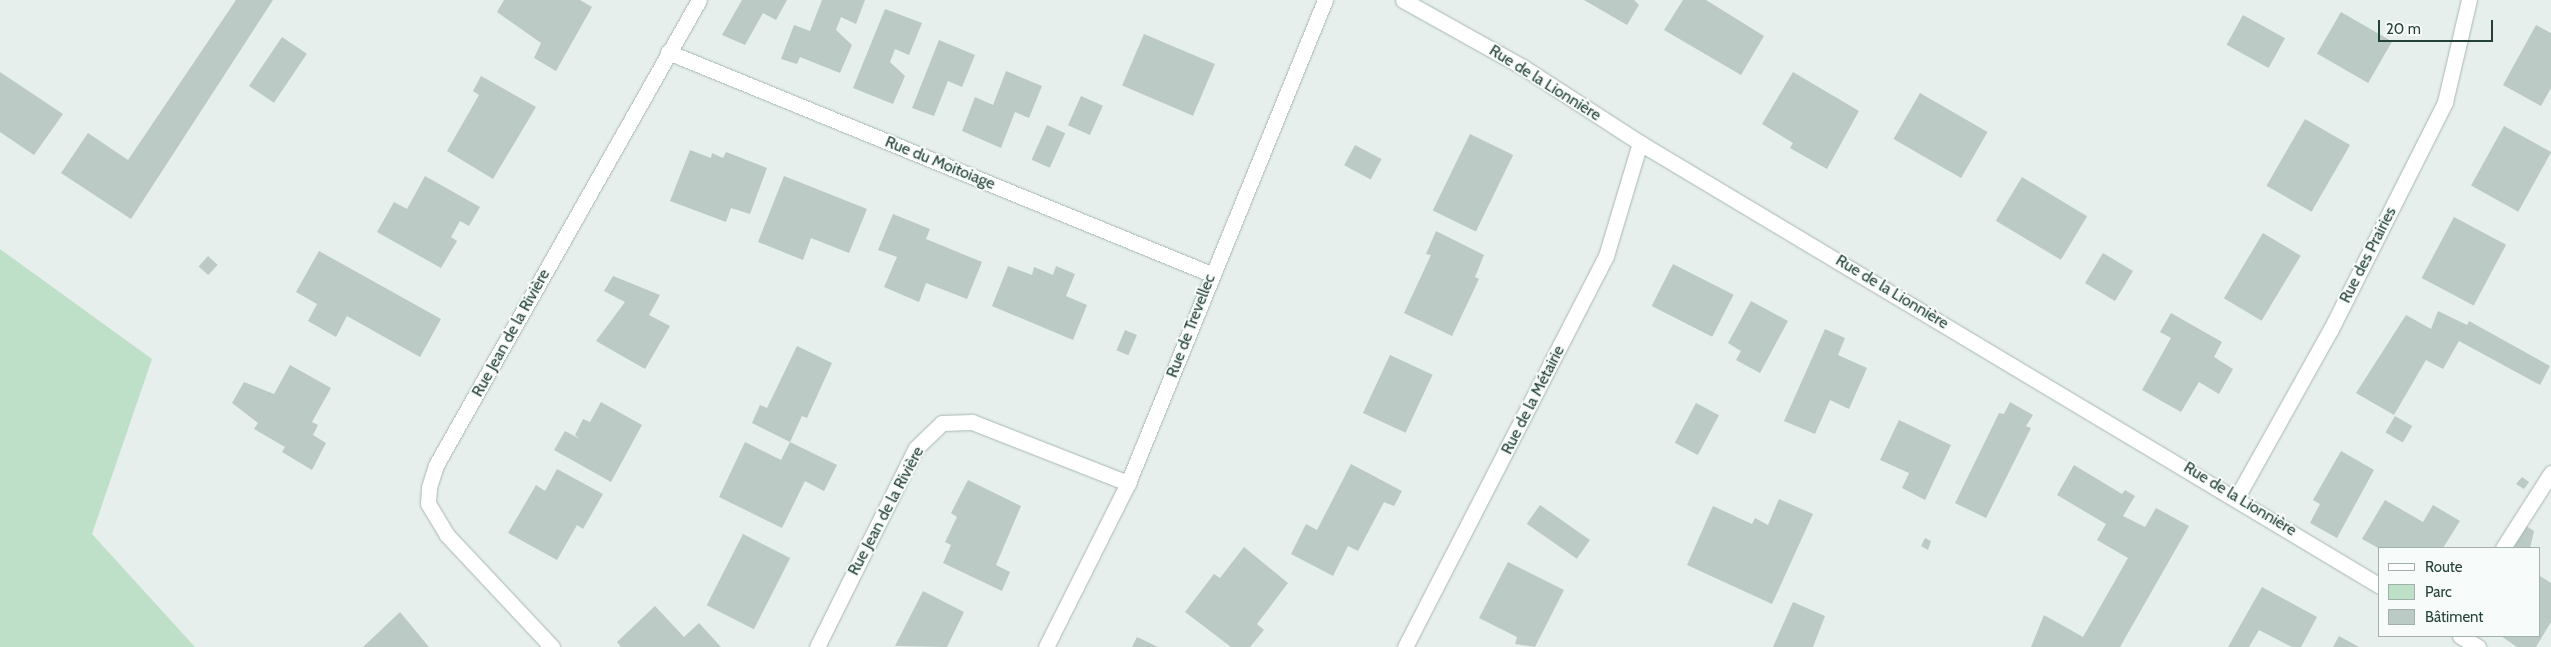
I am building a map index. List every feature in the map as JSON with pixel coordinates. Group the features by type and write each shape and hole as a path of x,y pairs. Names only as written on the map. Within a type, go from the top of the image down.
{"street":[{"name":"Rue Jean de la Rivière","path":"552,647 447,535 428,503 429,487 436,465 698,0"},
{"name":"Rue de Trevellec","path":"1046,647 1128,483 1211,274 1325,0"},
{"name":"Rue de la Lionnière","path":"1403,0 1523,67 1640,143 2237,497 2378,585"},
{"name":"Rue des Prairies","path":"2237,497 2331,329 2445,102 2469,0"},
{"name":"Rue du Moitoiage","path":"668,52 1211,274"},
{"name":"Rue de la Métairie","path":"1405,647 1606,256 1640,143"},
{"name":"Rue Jean de la Rivière","path":"817,647 916,448 942,423 972,422 1128,483"},
{"path":"2504,547 2551,473"},
{"path":"2464,637 2478,647"}],"green space":[{"path":"0,249 152,359 92,534 195,647 0,647"}],"building":[{"path":"236,0 273,0 131,219 61,173 88,133 128,160"},
{"path":"504,0 580,0 592,7 556,71 534,58 541,43 497,12"},
{"path":"742,0 787,0 776,20 763,13 745,45 722,35"},
{"path":"822,0 865,0 856,24 841,17 836,30 852,45 840,73 800,57 797,64 781,59 794,25 810,31"},
{"path":"1584,0 1634,0 1639,5 1627,25"},
{"path":"1683,0 1706,0 1764,36 1741,75 1664,30"},
{"path":"885,9 922,23 909,55 895,49 890,62 905,76 893,104 853,88"},
{"path":"2341,12 2392,42 2368,83 2317,54"},
{"path":"2243,15 2285,38 2268,68 2227,45"},
{"path":"2536,25 2551,33 2551,88 2541,106 2503,85"},
{"path":"1144,34 1215,64 1193,116 1122,86"},
{"path":"282,37 307,54 274,103 249,86"},
{"path":"939,40 975,55 962,87 948,81 934,116 912,108"},
{"path":"1006,71 1042,86 1029,118 1015,112 1001,148 962,131 975,97 993,105"},
{"path":"0,72 63,114 34,155 0,132"},
{"path":"1793,72 1859,111 1827,169 1790,148 1793,143 1762,124"},
{"path":"481,76 536,107 493,179 447,151 479,95 473,91"},
{"path":"1920,93 1988,132 1961,178 1894,139"},
{"path":"1081,96 1103,106 1090,135 1068,125"},
{"path":"2305,119 2350,145 2312,212 2266,186"},
{"path":"1047,125 1065,133 1050,168 1032,160"},
{"path":"2504,126 2551,152 2518,212 2471,185"},
{"path":"1470,134 1513,155 1476,231 1433,210"},
{"path":"1355,145 1381,159 1371,179 1344,165"},
{"path":"690,150 711,158 712,153 723,158 726,152 767,168 750,214 731,208 726,222 670,201"},
{"path":"425,176 480,207 469,226 460,221 451,237 457,241 441,268 377,232 394,202 407,209"},
{"path":"784,176 867,209 849,253 811,238 803,260 758,242"},
{"path":"2022,177 2087,216 2061,260 1996,221"},
{"path":"893,214 930,229 926,239 982,262 967,299 926,283 919,302 884,287 897,257 878,250"},
{"path":"2454,217 2506,245 2474,306 2422,278"},
{"path":"1436,231 1484,255 1475,277 1479,279 1452,336 1404,313 1431,255 1426,254"},
{"path":"2263,233 2301,256 2262,321 2224,298"},
{"path":"319,251 441,319 420,357 347,316 336,337 308,321 317,304 296,292"},
{"path":"2103,253 2133,271 2115,301 2085,283"},
{"path":"208,256 218,265 208,275 199,266"},
{"path":"1673,264 1734,295 1712,337 1652,306"},
{"path":"1008,266 1032,275 1034,267 1053,275 1056,266 1075,274 1066,296 1087,305 1073,340 992,306"},
{"path":"613,276 660,295 649,315 670,326 645,369 596,341 625,302 604,291"},
{"path":"1751,301 1788,321 1760,373 1736,360 1741,351 1728,343"},
{"path":"2438,311 2467,325 2469,321 2550,366 2540,385 2459,341 2443,369 2426,360 2394,415 2356,393 2406,315 2431,329"},
{"path":"2171,313 2222,342 2214,357 2233,369 2219,394 2199,382 2181,412 2142,390 2171,338 2160,332"},
{"path":"1825,329 1845,338 1838,355 1867,368 1849,409 1830,400 1815,434 1784,421"},
{"path":"1125,330 1137,335 1128,355 1116,350"},
{"path":"797,346 832,363 807,418 802,416 790,442 752,423 760,405 767,408"},
{"path":"1390,355 1433,375 1406,433 1363,413"},
{"path":"290,365 331,388 312,422 318,425 313,435 326,443 312,470 282,452 285,447 254,429 258,423 232,403 244,382 274,394"},
{"path":"601,402 642,425 611,482 554,450 565,431 580,439 575,435 583,419 590,422"},
{"path":"2010,402 2033,415 2026,426 2031,428 1986,518 1955,503 1999,413 2004,414"},
{"path":"1696,403 1719,415 1698,455 1675,443"},
{"path":"2395,416 2412,426 2403,442 2386,432"},
{"path":"1899,420 1951,445 1925,500 1902,488 1909,473 1880,460"},
{"path":"745,442 781,460 790,442 837,465 824,491 805,481 782,528 719,497"},
{"path":"2341,451 2374,470 2337,538 2310,523 2320,504 2313,500"},
{"path":"1351,464 1402,491 1394,506 1384,502 1358,551 1348,546 1333,576 1291,554 1306,524 1317,530"},
{"path":"2074,465 2122,494 2125,490 2135,496 2123,516 2145,527 2156,508 2189,526 2120,647 2031,647 2044,615 2083,637 2128,558 2097,540 2106,524 2057,495"},
{"path":"557,469 603,494 583,529 577,525 557,560 508,533 536,485 545,491"},
{"path":"2522,477 2529,482 2524,489 2516,484"},
{"path":"968,480 1021,506 996,565 1010,572 1002,591 943,563 951,545 945,542 957,517 951,513"},
{"path":"1779,499 1813,514 1772,604 1687,565 1713,506 1752,524 1755,518 1768,525"},
{"path":"2385,500 2423,522 2433,505 2460,521 2444,547 2378,548 2362,539"},
{"path":"1540,505 1590,540 1577,559 1527,524"},
{"path":"2526,526 2534,531 2530,547 2513,547"},
{"path":"743,534 790,558 754,629 707,605"},
{"path":"1925,538 1931,541 1928,550 1921,546"},
{"path":"1244,547 1288,583 1257,624 1264,630 1250,647 1231,647 1185,612 1214,574 1220,578"},
{"path":"1508,562 1564,590 1535,647 1515,644 1517,637 1479,618"},
{"path":"2541,577 2551,583 2551,622 2536,647 2517,647 2502,637 2541,637"},
{"path":"2262,587 2317,617 2301,647 2292,647 2259,630 2249,647 2228,647"},
{"path":"923,591 964,612 947,647 895,646"},
{"path":"1793,602 1825,616 1813,647 1773,647"},
{"path":"655,606 684,637 699,623 721,647 621,647 617,642"},
{"path":"400,612 429,647 363,647"},
{"path":"2339,636 2359,647 2333,647"},
{"path":"1137,637 1158,647 1132,647"}]}
